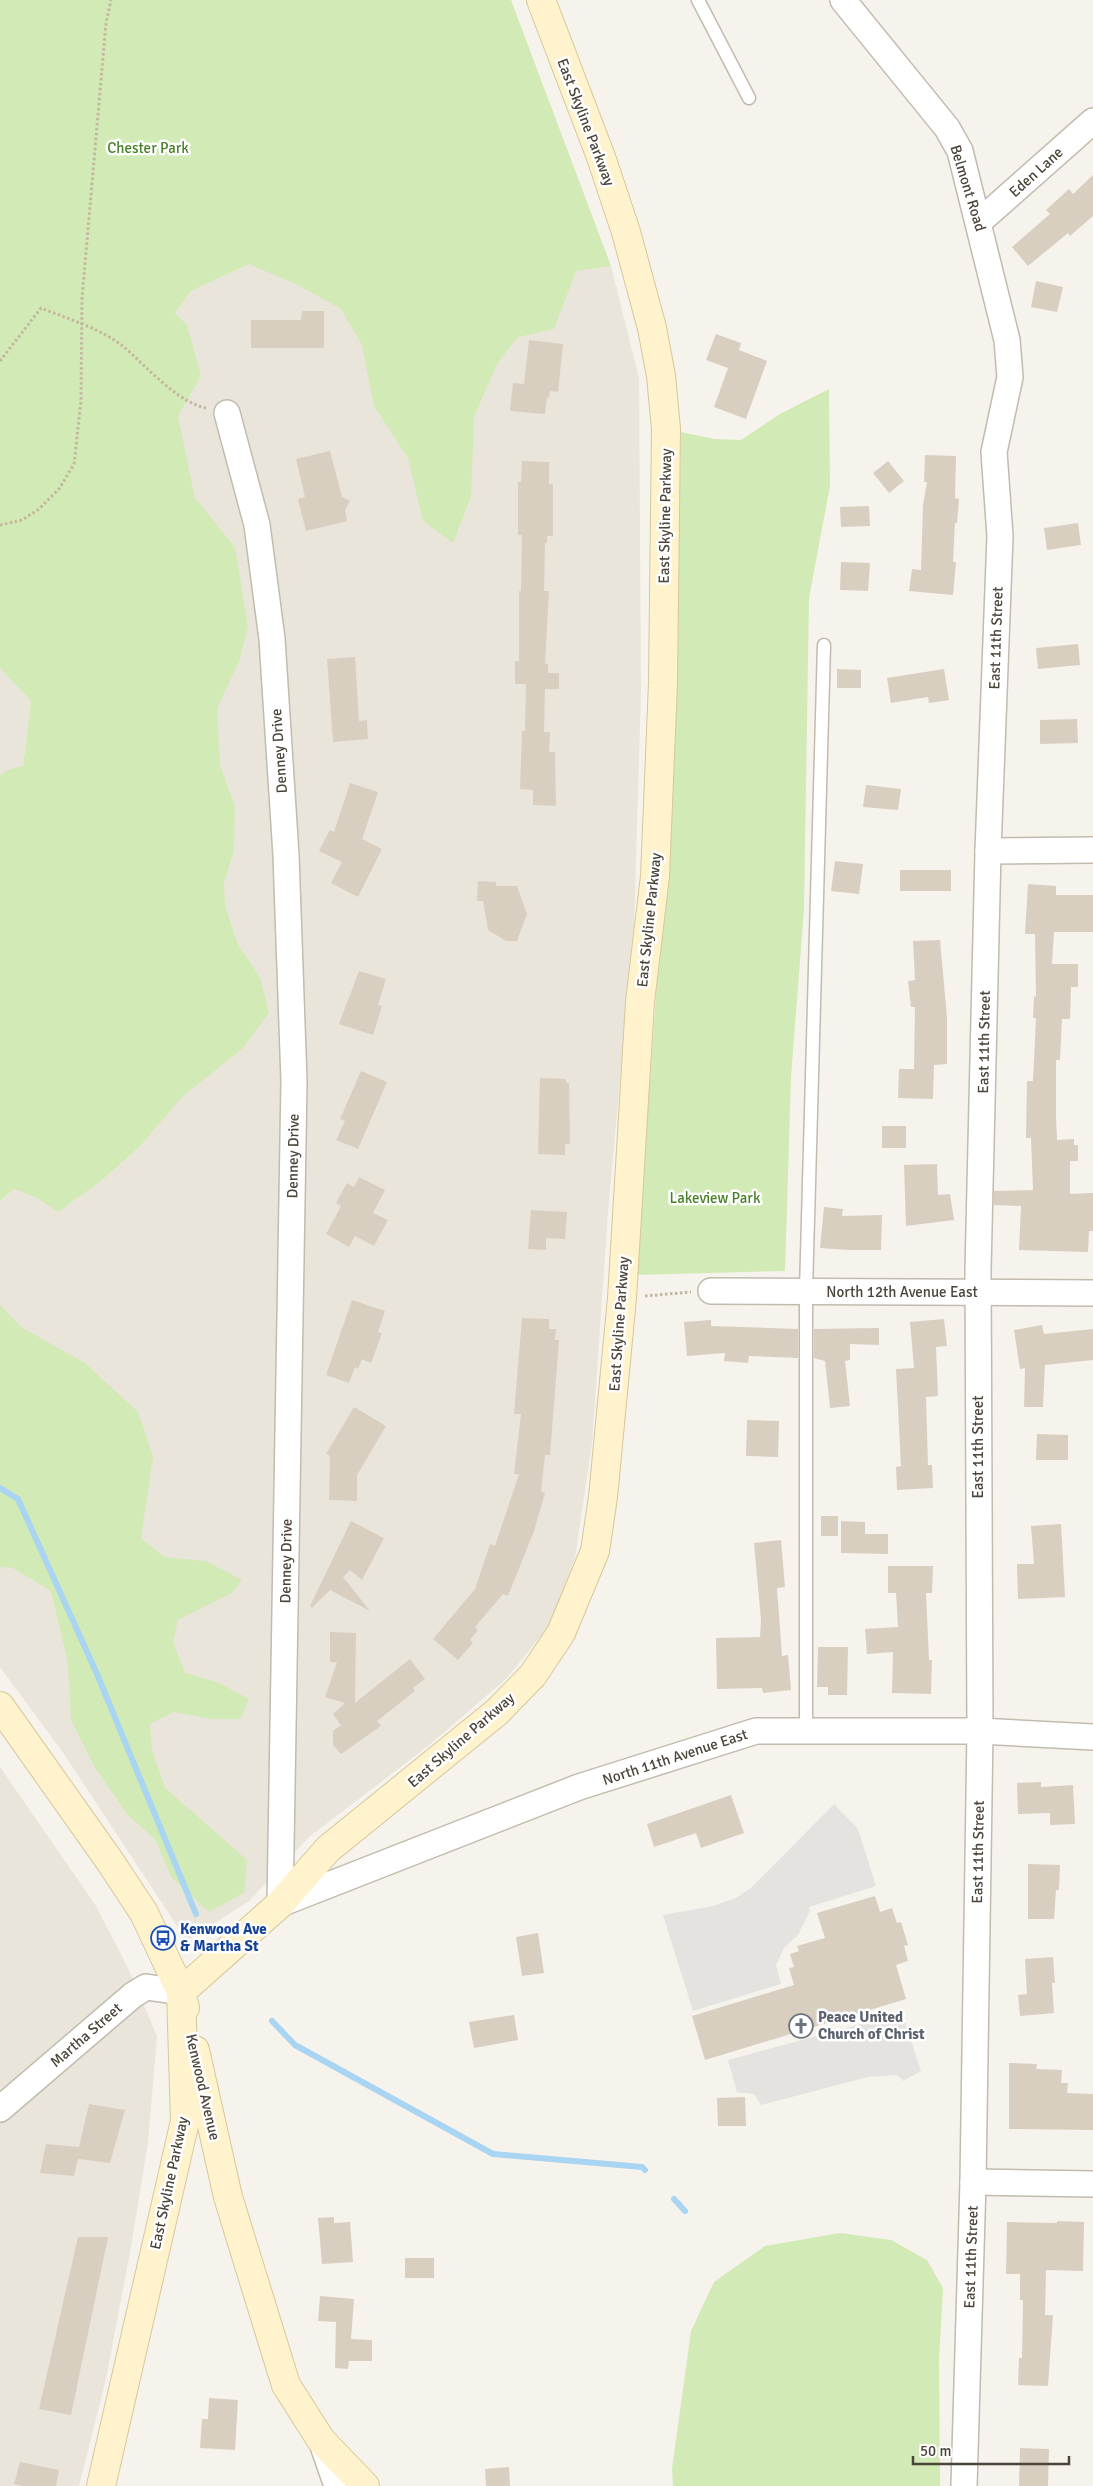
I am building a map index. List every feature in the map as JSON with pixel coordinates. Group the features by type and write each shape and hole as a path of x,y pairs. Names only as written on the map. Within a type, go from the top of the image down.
{"street":[{"name":"East Skyline Parkway","path":"101,2486 184,2121 182,1992 280,1904 328,1849 497,1712 533,1675 561,1633 596,1551 622,1298 640,1002 656,876 663,683 666,429 661,376 652,328 626,232 601,157 541,0"},
{"name":"Belmont Road","path":"843,0 947,128 960,151 1007,340 1010,377 1003,410"},
{"name":"Eden Lane","path":"979,222 1093,121"},
{"name":"East 11th Street","path":"964,2486 973,2182 980,1731 977,1292 988,851 1000,536 994,452 1003,410"},
{"name":"Denney Drive","path":"227,413 257,524 272,639 286,855 294,1081 280,1904"},
{"path":"988,851 1093,850"},
{"name":"North 12th Avenue East","path":"711,1291 1093,1293"},
{"name":"Kenwood Avenue","path":"0,1706 110,1860 144,1913 182,1992 228,2197 286,2385 322,2440 364,2486"},
{"name":"North 11th Avenue East","path":"280,1904 579,1787 756,1731 980,1731 1093,1737"},
{"name":"Martha Street","path":"0,2109 133,1995 146,1987 182,1992"},
{"path":"973,2182 1093,2184"},
{"path":"322,2440 337,2486"}],"lane":[{"path":"698,0 749,98"},
{"path":"806,1731 806,1291 824,645"}],"path":[{"path":"0,525 22,520 39,509 59,489 74,464 81,401 82,324 106,23 111,0"},
{"path":"0,361 41,308 82,324 123,346 139,362 198,407 227,413"},
{"path":"622,1298 711,1291"}],"shaded area":[{"path":"290,245 398,295 611,266 639,378 641,690 634,927 608,1212 592,1443 575,1558 549,1626 507,1678 428,1746 309,1837 249,1901 187,1941 64,1754 0,1667 0,1201 229,1003 116,394 191,291"},
{"path":"0,668 31,701 0,947"},
{"path":"0,1767 96,1906 128,1968 157,2036 148,2142 131,2247 106,2379 79,2486 0,2486"},
{"path":"834,1804 858,1829 876,1886 809,1907 810,1911 798,1935 784,1948 776,1965 781,1984 693,2011 663,1915 713,1906 736,1898 752,1887"},
{"path":"902,2013 921,2071 903,2081 897,2075 868,2077 761,2105 754,2094 737,2092 728,2060"}],"green space":[{"name":"Chester Park","path":"0,0 511,0 611,266 576,271 554,329 518,337 497,364 474,417 471,496 453,543 423,521 408,458 374,406 362,345 341,309 298,285 249,264 191,291 175,313 187,325 201,376 178,416 195,498 235,547 248,627 239,661 217,709 220,765 235,807 234,850 224,883 225,906 238,945 260,977 269,1013 242,1049 183,1096 139,1147 102,1180 58,1212 37,1198 14,1189 0,1201 0,775 10,769 23,766 31,701 0,668"},
{"name":"Lakeview Park","path":"829,389 830,486 809,598 804,909 791,1077 785,1271 635,1275 665,854 675,643 681,432 714,439 741,440 780,414"},
{"path":"0,1305 21,1327 85,1363 138,1412 153,1457 141,1538 164,1557 206,1561 242,1580 232,1593 178,1620 173,1642 185,1673 217,1682 249,1699 240,1719 212,1719 173,1712 150,1724 152,1750 165,1788 247,1860 244,1893 209,1912 172,1878 155,1839 128,1815 95,1768 71,1720 68,1663 51,1591 13,1568 0,1567"},
{"path":"840,2233 891,2240 927,2260 943,2288 939,2360 940,2486 673,2486 672,2469 691,2331 714,2282 765,2246"}],"building":[{"path":"1093,175 1093,216 1070,236 1068,233 1028,266 1012,247 1050,214 1046,210 1069,189 1073,194"},
{"path":"1036,281 1063,287 1057,312 1031,307"},
{"path":"302,311 324,311 324,348 251,348 251,320 301,320"},
{"path":"716,334 741,343 739,350 767,361 746,419 714,407 728,368 706,360"},
{"path":"529,340 563,344 558,392 550,391 549,398 547,397 545,414 510,411 513,383 524,384"},
{"path":"330,451 342,497 350,501 345,510 347,521 306,531 298,499 305,497 296,459"},
{"path":"925,455 956,456 955,498 959,499 957,523 955,523 953,562 956,562 953,595 909,591 912,569 921,570 923,505 927,482 924,482"},
{"path":"522,461 549,462 549,484 553,484 553,536 547,536 547,543 545,543 544,591 549,591 545,664 548,664 548,673 559,673 559,689 545,689 544,732 550,732 549,752 555,752 556,806 533,805 533,790 520,789 522,731 525,731 526,684 515,684 515,661 519,661 519,591 521,591 522,535 518,535 518,482 521,482"},
{"path":"888,461 904,481 889,493 873,473"},
{"path":"869,506 870,526 841,527 840,507"},
{"path":"1078,523 1081,545 1047,550 1044,528"},
{"path":"841,562 870,563 868,591 840,590"},
{"path":"1078,644 1080,665 1038,669 1036,648"},
{"path":"355,657 359,721 367,720 368,739 333,742 327,659"},
{"path":"837,669 861,670 861,688 837,688"},
{"path":"944,669 949,700 929,703 928,697 891,703 887,678"},
{"path":"1077,719 1078,743 1040,744 1040,720"},
{"path":"350,783 378,792 362,839 382,849 358,897 331,883 342,862 319,851 330,830 334,832"},
{"path":"866,785 901,789 898,810 863,807"},
{"path":"835,861 863,864 859,894 831,891"},
{"path":"900,870 951,870 951,891 900,891"},
{"path":"478,881 496,882 496,886 517,886 527,914 517,941 506,941 488,930 483,901 477,901"},
{"path":"1028,884 1056,886 1056,895 1093,895 1093,932 1054,932 1052,964 1078,964 1078,987 1071,987 1070,1019 1062,1019 1060,1060 1056,1060 1056,1117 1057,1140 1074,1139 1074,1145 1078,1145 1078,1161 1070,1161 1070,1194 1093,1193 1093,1231 1089,1231 1088,1252 1019,1250 1021,1206 994,1205 994,1191 1033,1190 1031,1138 1026,1138 1027,1081 1033,1081 1036,1018 1033,1018 1034,996 1036,997 1035,934 1025,934"},
{"path":"940,940 947,1017 947,1064 934,1065 933,1099 898,1098 899,1069 914,1069 915,1007 911,1007 908,981 915,980 913,941"},
{"path":"359,971 386,979 378,1005 382,1006 373,1035 339,1024"},
{"path":"361,1071 387,1082 358,1149 336,1140 345,1121 340,1119"},
{"path":"540,1078 566,1079 566,1083 569,1083 570,1144 565,1144 565,1155 538,1154"},
{"path":"882,1126 906,1126 906,1148 882,1148"},
{"path":"937,1164 938,1195 950,1194 954,1220 906,1226 904,1165"},
{"path":"359,1177 385,1190 373,1213 388,1220 374,1246 355,1236 349,1247 326,1234 341,1206 336,1203 347,1183 354,1187"},
{"path":"824,1207 843,1209 842,1216 882,1215 881,1250 820,1248"},
{"path":"531,1210 567,1212 565,1239 546,1238 546,1250 528,1249"},
{"path":"352,1300 385,1311 378,1332 382,1333 371,1363 362,1359 358,1369 355,1367 349,1383 326,1375"},
{"path":"522,1318 549,1319 549,1329 556,1329 555,1340 559,1340 550,1455 545,1455 541,1491 545,1493 534,1531 508,1596 503,1594 475,1627 478,1630 470,1640 473,1643 458,1660 433,1639 475,1589 490,1544 495,1546 519,1474 514,1474 521,1414 514,1414"},
{"path":"944,1319 947,1346 936,1347 938,1396 926,1397 928,1465 932,1465 933,1488 897,1490 896,1467 901,1466 896,1369 914,1368 910,1322"},
{"path":"711,1320 711,1326 798,1329 798,1358 749,1356 748,1363 724,1361 725,1353 687,1356 684,1322"},
{"path":"1042,1325 1044,1334 1093,1329 1093,1360 1045,1365 1043,1407 1024,1407 1025,1368 1020,1369 1014,1330"},
{"path":"879,1328 879,1345 850,1344 850,1360 845,1361 850,1406 830,1408 825,1361 814,1358 814,1329"},
{"path":"354,1407 386,1426 357,1475 357,1501 329,1500 330,1456 326,1454"},
{"path":"747,1420 779,1421 778,1457 746,1456"},
{"path":"1037,1434 1068,1435 1068,1460 1036,1460"},
{"path":"821,1516 838,1516 838,1536 821,1536"},
{"path":"351,1521 384,1538 362,1580 350,1570 343,1577 370,1611 330,1590 312,1608 310,1606"},
{"path":"841,1521 865,1522 865,1534 888,1534 888,1554 841,1553"},
{"path":"1061,1524 1065,1597 1018,1599 1017,1564 1034,1564 1031,1526"},
{"path":"781,1540 785,1587 777,1588 782,1656 788,1655 791,1690 763,1693 762,1688 717,1689 716,1638 760,1637 761,1620 754,1543"},
{"path":"888,1566 933,1566 932,1593 926,1593 929,1660 932,1660 931,1694 892,1693 893,1652 867,1654 865,1629 898,1627 896,1593 888,1593"},
{"path":"330,1632 356,1633 355,1703 410,1659 425,1679 413,1688 415,1691 377,1721 381,1726 341,1754 333,1745 333,1731 341,1725 333,1714 345,1703 325,1697 337,1662 330,1662"},
{"path":"818,1647 848,1647 847,1695 828,1695 828,1687 817,1687"},
{"path":"1041,1782 1041,1787 1073,1785 1075,1824 1050,1825 1050,1813 1018,1814 1017,1783"},
{"path":"731,1795 744,1833 701,1848 696,1833 654,1847 647,1824"},
{"path":"1028,1864 1060,1865 1059,1890 1056,1890 1054,1919 1028,1919"},
{"path":"875,1896 880,1912 892,1908 897,1923 901,1922 908,1945 904,1946 908,1961 896,1965 906,1999 705,2060 692,2016 794,1985 789,1968 794,1967 790,1954 799,1951 797,1946 825,1938 817,1913"},
{"path":"538,1933 544,1973 522,1976 516,1937"},
{"path":"1053,1957 1055,1983 1052,1983 1054,2013 1020,2016 1018,1995 1027,1994 1025,1959"},
{"path":"514,2015 518,2040 474,2048 469,2022"},
{"path":"1009,2063 1037,2064 1036,2069 1062,2070 1061,2083 1068,2083 1067,2093 1093,2094 1093,2130 1009,2129"},
{"path":"745,2097 746,2126 718,2126 717,2098"},
{"path":"89,2104 125,2110 110,2163 78,2159 74,2176 40,2173 46,2144 79,2147"},
{"path":"334,2217 334,2223 350,2222 353,2262 322,2264 318,2218"},
{"path":"1057,2221 1084,2222 1083,2271 1046,2270 1045,2315 1053,2315 1048,2386 1018,2385 1019,2358 1022,2358 1023,2300 1020,2300 1020,2274 1006,2274 1007,2222 1057,2223"},
{"path":"78,2237 108,2237 71,2415 39,2409"},
{"path":"405,2258 434,2258 434,2278 405,2278"},
{"path":"320,2296 354,2299 351,2339 372,2340 372,2361 349,2361 348,2369 335,2368 336,2322 318,2321"},
{"path":"209,2398 238,2400 235,2450 200,2448 202,2419 208,2419"},
{"path":"1020,2448 1049,2449 1048,2486 1019,2486"},
{"path":"20,2462 59,2470 56,2486 23,2486 14,2484"},
{"path":"509,2467 510,2486 486,2486 485,2469"}],"waterway":[{"path":"0,1488 18,1499 97,1674 196,1914"},
{"path":"272,2021 295,2045 493,2154 642,2167 645,2170"},
{"path":"674,2199 685,2211"}],"place":[{"name":"Kenwood Ave & Martha St","path":"163,1938"},
{"name":"Peace United Church of Christ","path":"801,2026"}]}
